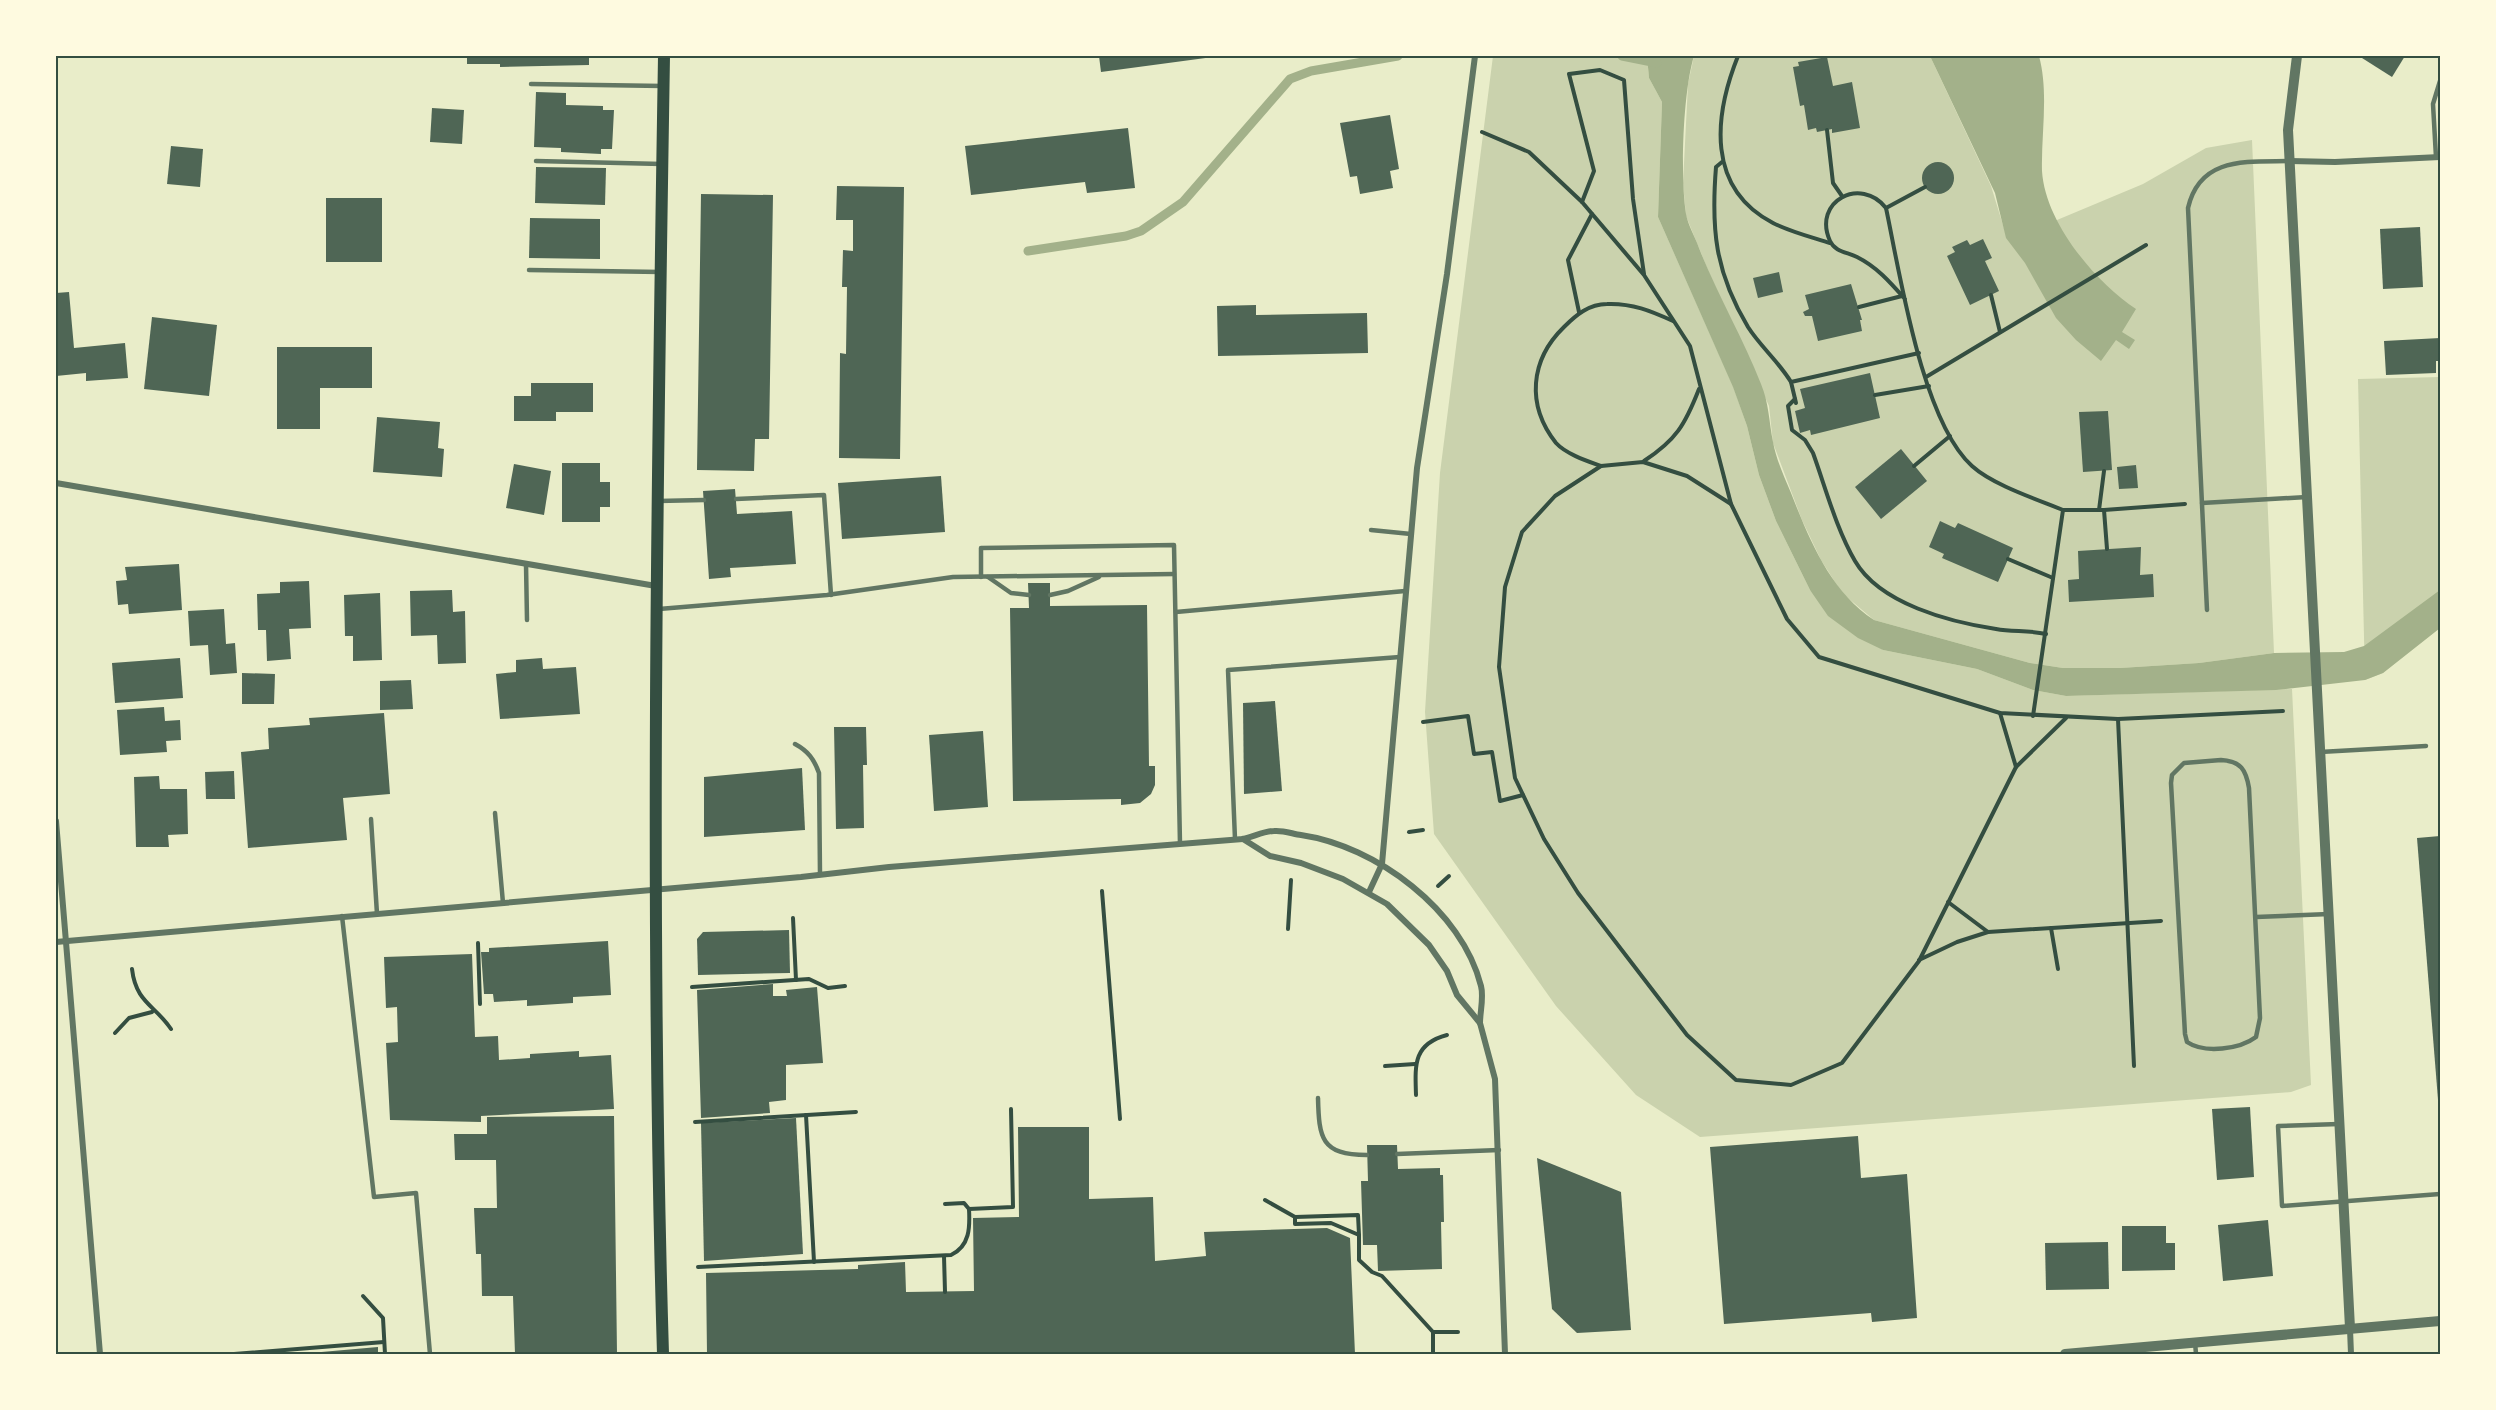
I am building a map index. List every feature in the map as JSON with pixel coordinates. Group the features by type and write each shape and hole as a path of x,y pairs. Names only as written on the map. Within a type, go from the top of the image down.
{"main road":[{"path":"663,1354 658,1173 656,586 664,56"}],"street":[{"path":"1369,892 1382,864 1405,591 1426,400 1447,273 1475,56"},
{"path":"2297,56 2288,130 2351,1354"},
{"path":"2290,161 2335,162 2438,157"},
{"path":"56,483 656,586"},
{"path":"56,820 100,1354"},
{"path":"56,942 656,890 889,867 1243,839 1274,831 1315,837 1348,846 1382,864 1435,909 1458,937 1469,955 1482,988 1480,1023 1495,1079 1505,1354"},
{"path":"1243,839 1270,856 1314,868 1369,892 1401,916 1429,945 1447,971 1457,995 1480,1023"},
{"path":"2065,1354 2143,1351 2195,1342 2440,1321"}],"lane":[{"path":"2438,157 2433,104 2440,81"},
{"path":"531,84 663,86"},
{"path":"536,161 662,164"},
{"path":"2207,610 2188,208 2192,193 2201,179 2222,166 2248,162 2290,161"},
{"path":"529,270 661,272"},
{"path":"736,500 824,495 831,595"},
{"path":"2202,503 2307,497"},
{"path":"657,501 704,501"},
{"path":"1371,530 1411,534"},
{"path":"981,577 981,548 1174,546 1180,844"},
{"path":"526,564 526,620"},
{"path":"656,609 831,595 953,577 1174,574"},
{"path":"1050,595 1068,591 1104,575"},
{"path":"988,577 1011,593 1029,595"},
{"path":"1176,612 1405,591"},
{"path":"1235,839 1228,670 1400,657"},
{"path":"795,744 811,756 819,774 820,875"},
{"path":"2320,752 2426,746"},
{"path":"2232,761 2241,765 2247,776 2260,1018 2256,1037 2239,1046 2201,1048 2187,1042 2178,921 2172,775 2184,763 2232,761"},
{"path":"495,813 503,903"},
{"path":"371,819 377,914"},
{"path":"2256,917 2329,914"},
{"path":"342,916 374,1197 416,1193 430,1354"},
{"path":"1318,1098 1319,1128 1326,1145 1334,1150 1367,1155"},
{"path":"2339,1124 2278,1126 2282,1206 2440,1194"},
{"path":"1397,1154 1499,1150"},
{"path":"2195,1342 2196,1354"}],"path":[{"path":"1738,56 1722,115 1722,162 1739,195 1760,215 1790,230 1831,243 1841,252 1855,256 1882,273 1903,298"},
{"path":"1582,202 1594,171 1569,74 1600,70 1624,80 1633,199 1644,274"},
{"path":"1465,124 1528,152 1582,202 1644,274 1689,346 1731,504 1787,619 1819,657 2000,713 2118,719 2283,711"},
{"path":"1827,130 1833,183 1842,196"},
{"path":"1722,162 1716,167 1713,215 1717,256 1729,289 1749,328 1791,382 1795,401 1788,406 1792,430 1805,440 1813,453 1847,546 1871,582 1912,607 1998,630 2030,630 2046,634"},
{"path":"1886,208 1925,187"},
{"path":"1831,243 1827,228 1827,214 1833,202 1842,196 1856,192 1880,200 1886,208 1903,298 1942,424 1972,466 2019,493 2062,510 2104,510 2202,503"},
{"path":"1579,312 1568,260 1592,214"},
{"path":"1926,377 2146,245"},
{"path":"1991,295 2000,332"},
{"path":"1859,307 1903,298"},
{"path":"1674,321 1641,306 1605,304 1579,312 1549,341 1535,372 1538,412 1557,444 1583,459 1601,466 1643,462 1687,476 1731,504"},
{"path":"1791,382 1919,353"},
{"path":"1875,395 1929,386"},
{"path":"1643,462 1668,445 1689,416 1699,389"},
{"path":"1914,466 1950,436"},
{"path":"1601,466 1555,496 1522,532 1505,587 1499,667 1515,778 1544,839 1584,902 1687,1035 1736,1080 1791,1085 1842,1063 1919,961 2016,767 2066,718"},
{"path":"2098,510 2104,471"},
{"path":"2033,716 2062,510"},
{"path":"2104,510 2107,549"},
{"path":"2008,559 2054,578"},
{"path":"2000,713 2016,767"},
{"path":"1422,722 1468,716 1474,754 1492,752 1500,801 1523,795"},
{"path":"2118,719 2134,1066"},
{"path":"1409,832 1423,830"},
{"path":"1288,929 1292,879"},
{"path":"1102,891 1120,1119"},
{"path":"1948,902 1988,932"},
{"path":"793,918 796,980"},
{"path":"1919,961 1957,942 1988,932 2178,921"},
{"path":"2051,928 2058,969"},
{"path":"478,943 480,1004"},
{"path":"132,969 136,988 153,1012"},
{"path":"692,987 809,979 828,988 845,986"},
{"path":"115,1033 129,1018 153,1012 162,1015 171,1029"},
{"path":"1416,1095 1414,1064 1432,1040 1447,1035"},
{"path":"1385,1066 1414,1064"},
{"path":"969,1209 1013,1207 1011,1109"},
{"path":"695,1122 856,1112"},
{"path":"806,1115 814,1262"},
{"path":"1265,1200 1294,1217 1358,1215 1359,1260 1372,1272 1382,1275 1433,1332 1433,1354"},
{"path":"698,1267 944,1256 964,1247 969,1226 969,1209 964,1203 945,1204"},
{"path":"1294,1217 1294,1224 1331,1223 1359,1235"},
{"path":"944,1256 945,1292"},
{"path":"363,1296 383,1318 386,1354"},
{"path":"1433,1332 1458,1332"},
{"path":"234,1354 384,1342"}],"shaded area":[{"path":"1493,56 1647,56 1649,78 1662,102 1658,217 1733,386 1747,426 1759,475 1776,521 1810,590 1883,650 1977,669 2033,690 2066,696 2292,689 2311,1085 2291,1092 1700,1137 1636,1095 1556,1006 1434,834 1425,712 1440,473"},
{"path":"1647,56 1694,56 1687,90 1684,134 1683,179 1688,222 1761,384 1766,398 1778,461 1814,547 1833,580 1845,595 1874,620 2030,663 2063,668 2120,668 2199,663 2274,653 2344,652 2364,646 2440,590 2440,628 2383,673 2365,680 2276,690 2066,696 2033,690 1977,669 1883,650 1858,638 1828,616 1810,590 1776,521 1759,475 1747,426 1733,387 1658,217 1662,102 1649,78"},
{"path":"1694,56 1930,56 1991,186 2007,238 2143,184 2206,148 2252,140 2274,653 2199,663 2120,668 2063,668 2030,663 1874,620 1842,593 1821,560 1802,520 1773,443 1769,406 1686,216 1683,183 1688,84"},
{"path":"1930,56 2039,56 2044,84 2042,171 2045,190 2062,230 2075,249 2104,283 2136,309 2122,332 2135,340 2129,349 2116,340 2101,361 2076,340 2056,318 2025,263 2006,238 1995,193"},
{"path":"2440,377 2440,628 2383,673 2365,680 2358,379"}],"building":[{"path":"467,56 589,56 589,65 500,67 500,64 467,64"},
{"path":"1099,56 1213,56 1213,57 1101,72"},
{"path":"2364,56 2405,56 2392,77 2362,58"},
{"path":"1827,57 1833,86 1852,82 1860,128 1832,133 1832,129 1817,132 1816,128 1808,130 1804,105 1800,106 1793,67 1799,66 1798,62"},
{"path":"536,92 566,93 566,105 603,106 603,110 614,110 612,149 601,149 601,154 561,152 561,148 534,147"},
{"path":"432,108 464,110 462,144 430,142"},
{"path":"1390,115 1399,169 1390,171 1393,188 1360,194 1357,176 1350,177 1340,123"},
{"path":"1128,128 1135,188 1087,193 1085,182 971,195 965,146"},
{"path":"171,146 203,149 200,187 167,184"},
{"path":"1938,162 1949,167 1954,178 1949,189 1938,194 1927,189 1922,178 1927,167"},
{"path":"536,167 606,168 605,205 535,203"},
{"path":"837,186 904,187 900,459 839,458 840,353 846,354 847,287 842,287 843,250 853,251 853,220 836,220"},
{"path":"701,194 773,195 769,439 755,439 754,471 697,470"},
{"path":"326,198 382,198 382,262 326,262"},
{"path":"530,218 600,219 600,259 529,258"},
{"path":"2420,227 2423,287 2383,289 2380,229"},
{"path":"1983,239 1992,258 1985,261 1999,291 1970,305 1947,256 1955,252 1952,247 1967,240 1970,245"},
{"path":"1779,272 1783,292 1758,298 1753,278"},
{"path":"1851,284 1862,320 1860,320 1862,331 1818,341 1812,316 1805,316 1803,312 1809,309 1805,295"},
{"path":"69,292 74,348 125,343 128,378 86,381 86,373 56,376 56,293"},
{"path":"1256,305 1256,315 1367,313 1368,353 1218,356 1217,306"},
{"path":"152,317 217,325 209,396 144,389"},
{"path":"2440,338 2440,361 2436,361 2436,373 2386,375 2384,341"},
{"path":"277,347 372,347 372,388 320,388 320,429 277,429"},
{"path":"1870,373 1880,418 1811,435 1810,430 1800,433 1795,411 1805,408 1800,389"},
{"path":"531,383 593,383 593,412 556,412 556,421 514,421 514,396 531,396"},
{"path":"2108,411 2112,470 2083,472 2079,412"},
{"path":"377,417 440,422 438,448 444,449 442,477 373,472"},
{"path":"1901,449 1927,481 1881,519 1855,487"},
{"path":"562,463 600,463 600,482 610,482 610,507 600,507 600,522 562,522"},
{"path":"514,464 551,471 544,515 506,508"},
{"path":"2136,465 2138,488 2119,489 2117,467"},
{"path":"941,476 945,532 842,539 838,483"},
{"path":"735,489 737,514 792,511 796,564 730,568 731,577 709,579 703,491"},
{"path":"1940,521 1955,528 1958,523 2013,548 1998,582 1942,558 1944,554 1929,547"},
{"path":"2141,547 2140,575 2153,574 2154,597 2069,602 2068,580 2079,579 2078,551"},
{"path":"179,564 182,610 129,614 128,604 118,605 116,581 127,580 125,567"},
{"path":"309,581 311,628 289,629 291,659 267,661 266,630 258,630 257,594 280,593 280,582"},
{"path":"1028,583 1050,583 1050,606 1147,605 1149,766 1155,766 1155,785 1151,794 1140,803 1121,805 1121,799 1013,801 1010,608 1029,608"},
{"path":"452,590 453,612 465,611 466,663 438,664 437,635 411,636 410,591"},
{"path":"380,593 382,660 353,661 353,636 345,636 344,595"},
{"path":"224,609 226,644 235,643 237,673 210,675 208,645 190,646 188,611"},
{"path":"180,658 183,698 115,703 112,663"},
{"path":"542,658 543,669 576,667 580,714 500,719 496,674 516,672 516,660"},
{"path":"242,673 275,674 274,704 242,704"},
{"path":"411,680 413,709 380,710 380,681"},
{"path":"1275,701 1282,791 1244,794 1243,703"},
{"path":"164,707 165,721 180,720 181,740 166,741 167,752 120,755 117,710"},
{"path":"384,713 390,794 343,798 347,840 248,848 241,752 269,749 268,728 310,725 309,718"},
{"path":"834,727 866,727 867,765 863,765 864,828 836,829"},
{"path":"983,731 988,807 934,811 929,735"},
{"path":"802,768 805,830 704,837 704,777"},
{"path":"234,771 235,799 206,799 205,772"},
{"path":"159,776 160,789 187,789 188,834 168,835 169,847 136,847 134,777"},
{"path":"2440,836 2440,1112 2439,1112 2417,838"},
{"path":"789,930 790,973 698,975 697,939 703,932"},
{"path":"608,941 611,995 573,997 573,1003 527,1006 527,1000 494,1002 493,994 484,994 481,952 489,952 489,948"},
{"path":"472,954 475,1037 498,1036 499,1060 530,1058 530,1054 579,1051 579,1057 611,1055 614,1109 481,1116 481,1122 390,1120 386,1043 398,1042 397,1007 386,1008 384,957"},
{"path":"773,984 773,996 787,996 786,990 817,987 823,1063 786,1065 786,1100 769,1102 770,1113 701,1118 697,990"},
{"path":"2250,1107 2254,1177 2217,1180 2212,1109"},
{"path":"614,1116 617,1354 515,1354 513,1296 482,1296 481,1254 476,1254 474,1208 497,1208 496,1160 455,1160 454,1134 487,1134 487,1117"},
{"path":"796,1118 803,1254 704,1261 701,1123"},
{"path":"1018,1127 1089,1127 1089,1199 1153,1197 1155,1261 1206,1256 1204,1232 1327,1228 1350,1238 1355,1354 707,1354 706,1273 858,1269 858,1265 905,1262 906,1292 974,1291 973,1218 1019,1217"},
{"path":"1858,1136 1861,1178 1907,1174 1917,1318 1872,1322 1871,1313 1724,1324 1710,1147"},
{"path":"1367,1145 1397,1145 1398,1169 1440,1168 1440,1175 1443,1175 1444,1222 1441,1222 1442,1269 1378,1271 1377,1245 1363,1245 1361,1181 1368,1181"},
{"path":"1537,1158 1621,1192 1631,1330 1577,1333 1552,1309"},
{"path":"2268,1220 2273,1276 2223,1281 2218,1225"},
{"path":"2122,1226 2166,1226 2166,1243 2175,1243 2175,1270 2122,1271"},
{"path":"2108,1242 2109,1289 2046,1290 2045,1243"},
{"path":"378,1347 378,1354 310,1354 310,1353"}],"waterway":[{"path":"1028,251 1126,236 1141,231 1183,202 1290,79 1311,71 1398,56"},
{"path":"1622,56 1657,63"}]}
